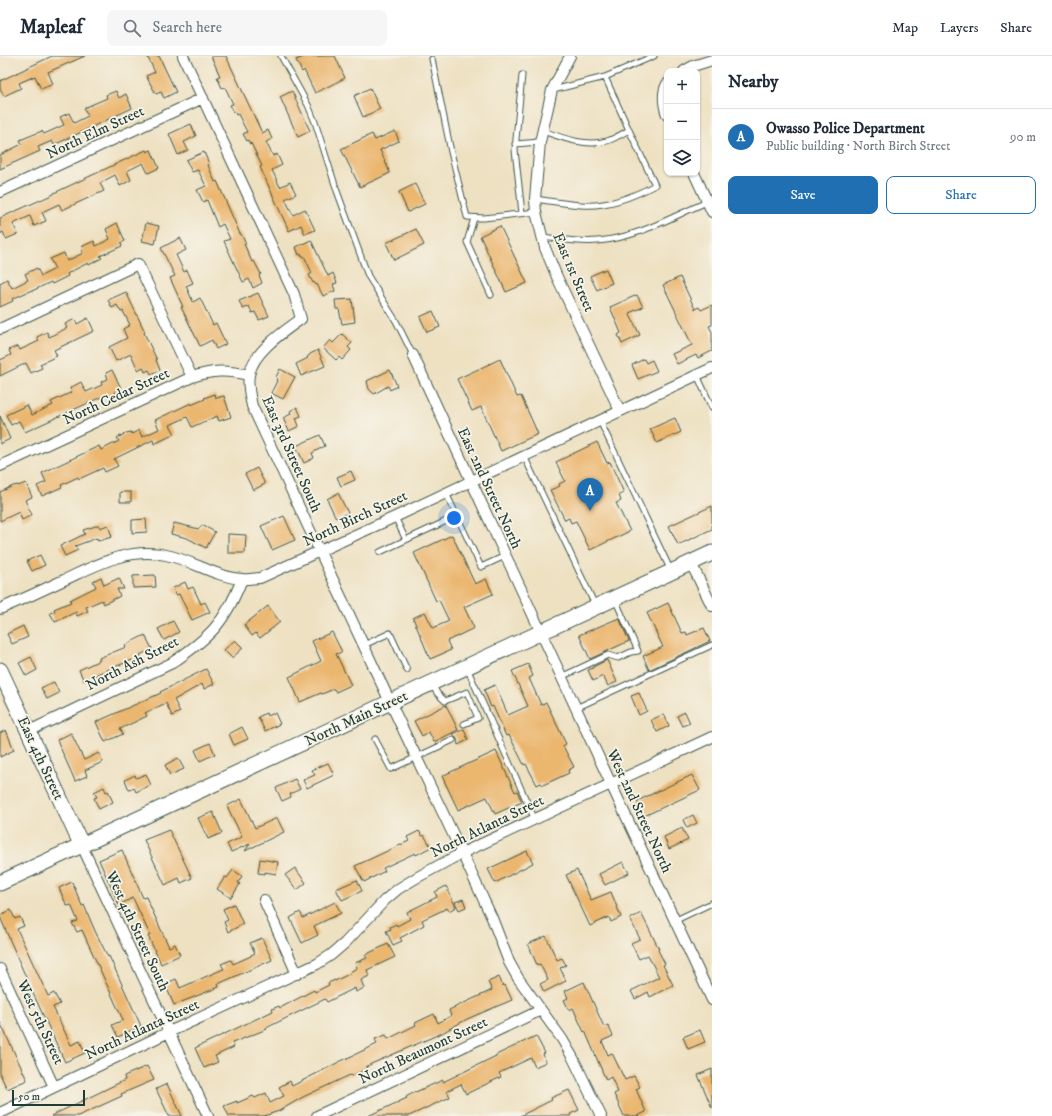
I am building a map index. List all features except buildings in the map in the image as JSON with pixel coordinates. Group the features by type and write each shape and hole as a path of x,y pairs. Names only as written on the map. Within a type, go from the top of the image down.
{"main road":[{"name":"North Main Street","path":"0,884 712,553"},
{"name":"East 4th Street","path":"0,670 82,846"}],"street":[{"name":"East 3rd Street South","path":"183,56 294,294 301,320 285,330 260,353 254,361 249,375 249,395 252,406 462,853 492,918 509,962 518,978 562,1039 573,1058 601,1116"},
{"name":"East 1st Street","path":"570,56 552,90 540,142 535,199 536,212 541,236 557,277 620,411"},
{"path":"689,68 712,60"},
{"name":"North Elm Street","path":"0,192 203,98"},
{"path":"695,176 712,212"},
{"path":"0,329 138,264 192,377"},
{"name":"East 2nd Street North","path":"413,355 541,633"},
{"name":"North Birch Street","path":"0,609 110,559 139,553 166,555 182,559 221,575 242,579 260,578 395,517 712,368"},
{"name":"North Cedar Street","path":"0,466 192,377 211,372 223,371 249,375"},
{"path":"691,563 712,606"},
{"name":"North Ash Street","path":"29,731 172,662 188,651 203,640 216,627 227,612 242,579"},
{"name":"West 2nd Street North","path":"541,633 712,1000"},
{"name":"North Atlanta Street","path":"0,1113 168,1032 317,964 345,943 385,900 416,878 462,853 712,737"},
{"name":"West 4th Street South","path":"82,846 208,1116"},
{"path":"264,900 297,974"},
{"name":"West 5th Street","path":"0,969 54,1087"},
{"name":"North Beaumont Street","path":"317,1116 542,1010"}],"lane":[{"path":"281,56 308,105 315,122 337,191 368,276 396,321 413,355"},
{"path":"552,90 605,77 654,56"},
{"path":"432,59 451,152 467,217 484,218 536,212"},
{"path":"522,75 515,144 522,213"},
{"path":"535,199 583,205 613,202 643,192 655,185 605,77"},
{"path":"543,131 572,141 591,143 607,141 630,130"},
{"path":"515,144 540,142"},
{"path":"541,236 575,241 596,242 618,239 639,233 707,202"},
{"path":"474,218 467,242 491,295"},
{"path":"697,375 712,408"},
{"path":"600,420 671,572"},
{"path":"524,456 596,607"},
{"path":"446,493 481,567 505,556"},
{"path":"380,552 457,516"},
{"path":"395,517 406,540"},
{"path":"561,676 608,655 618,658 631,652 638,651 615,598"},
{"path":"364,645 390,633 407,670"},
{"path":"576,708 712,644"},
{"path":"466,667 535,820"},
{"path":"431,683 437,693 445,701 467,692 478,718 464,724"},
{"path":"375,739 391,769 453,740"},
{"path":"674,921 712,903"}],"place":[{"name":"Owasso Police Department","path":"590,511"}]}
